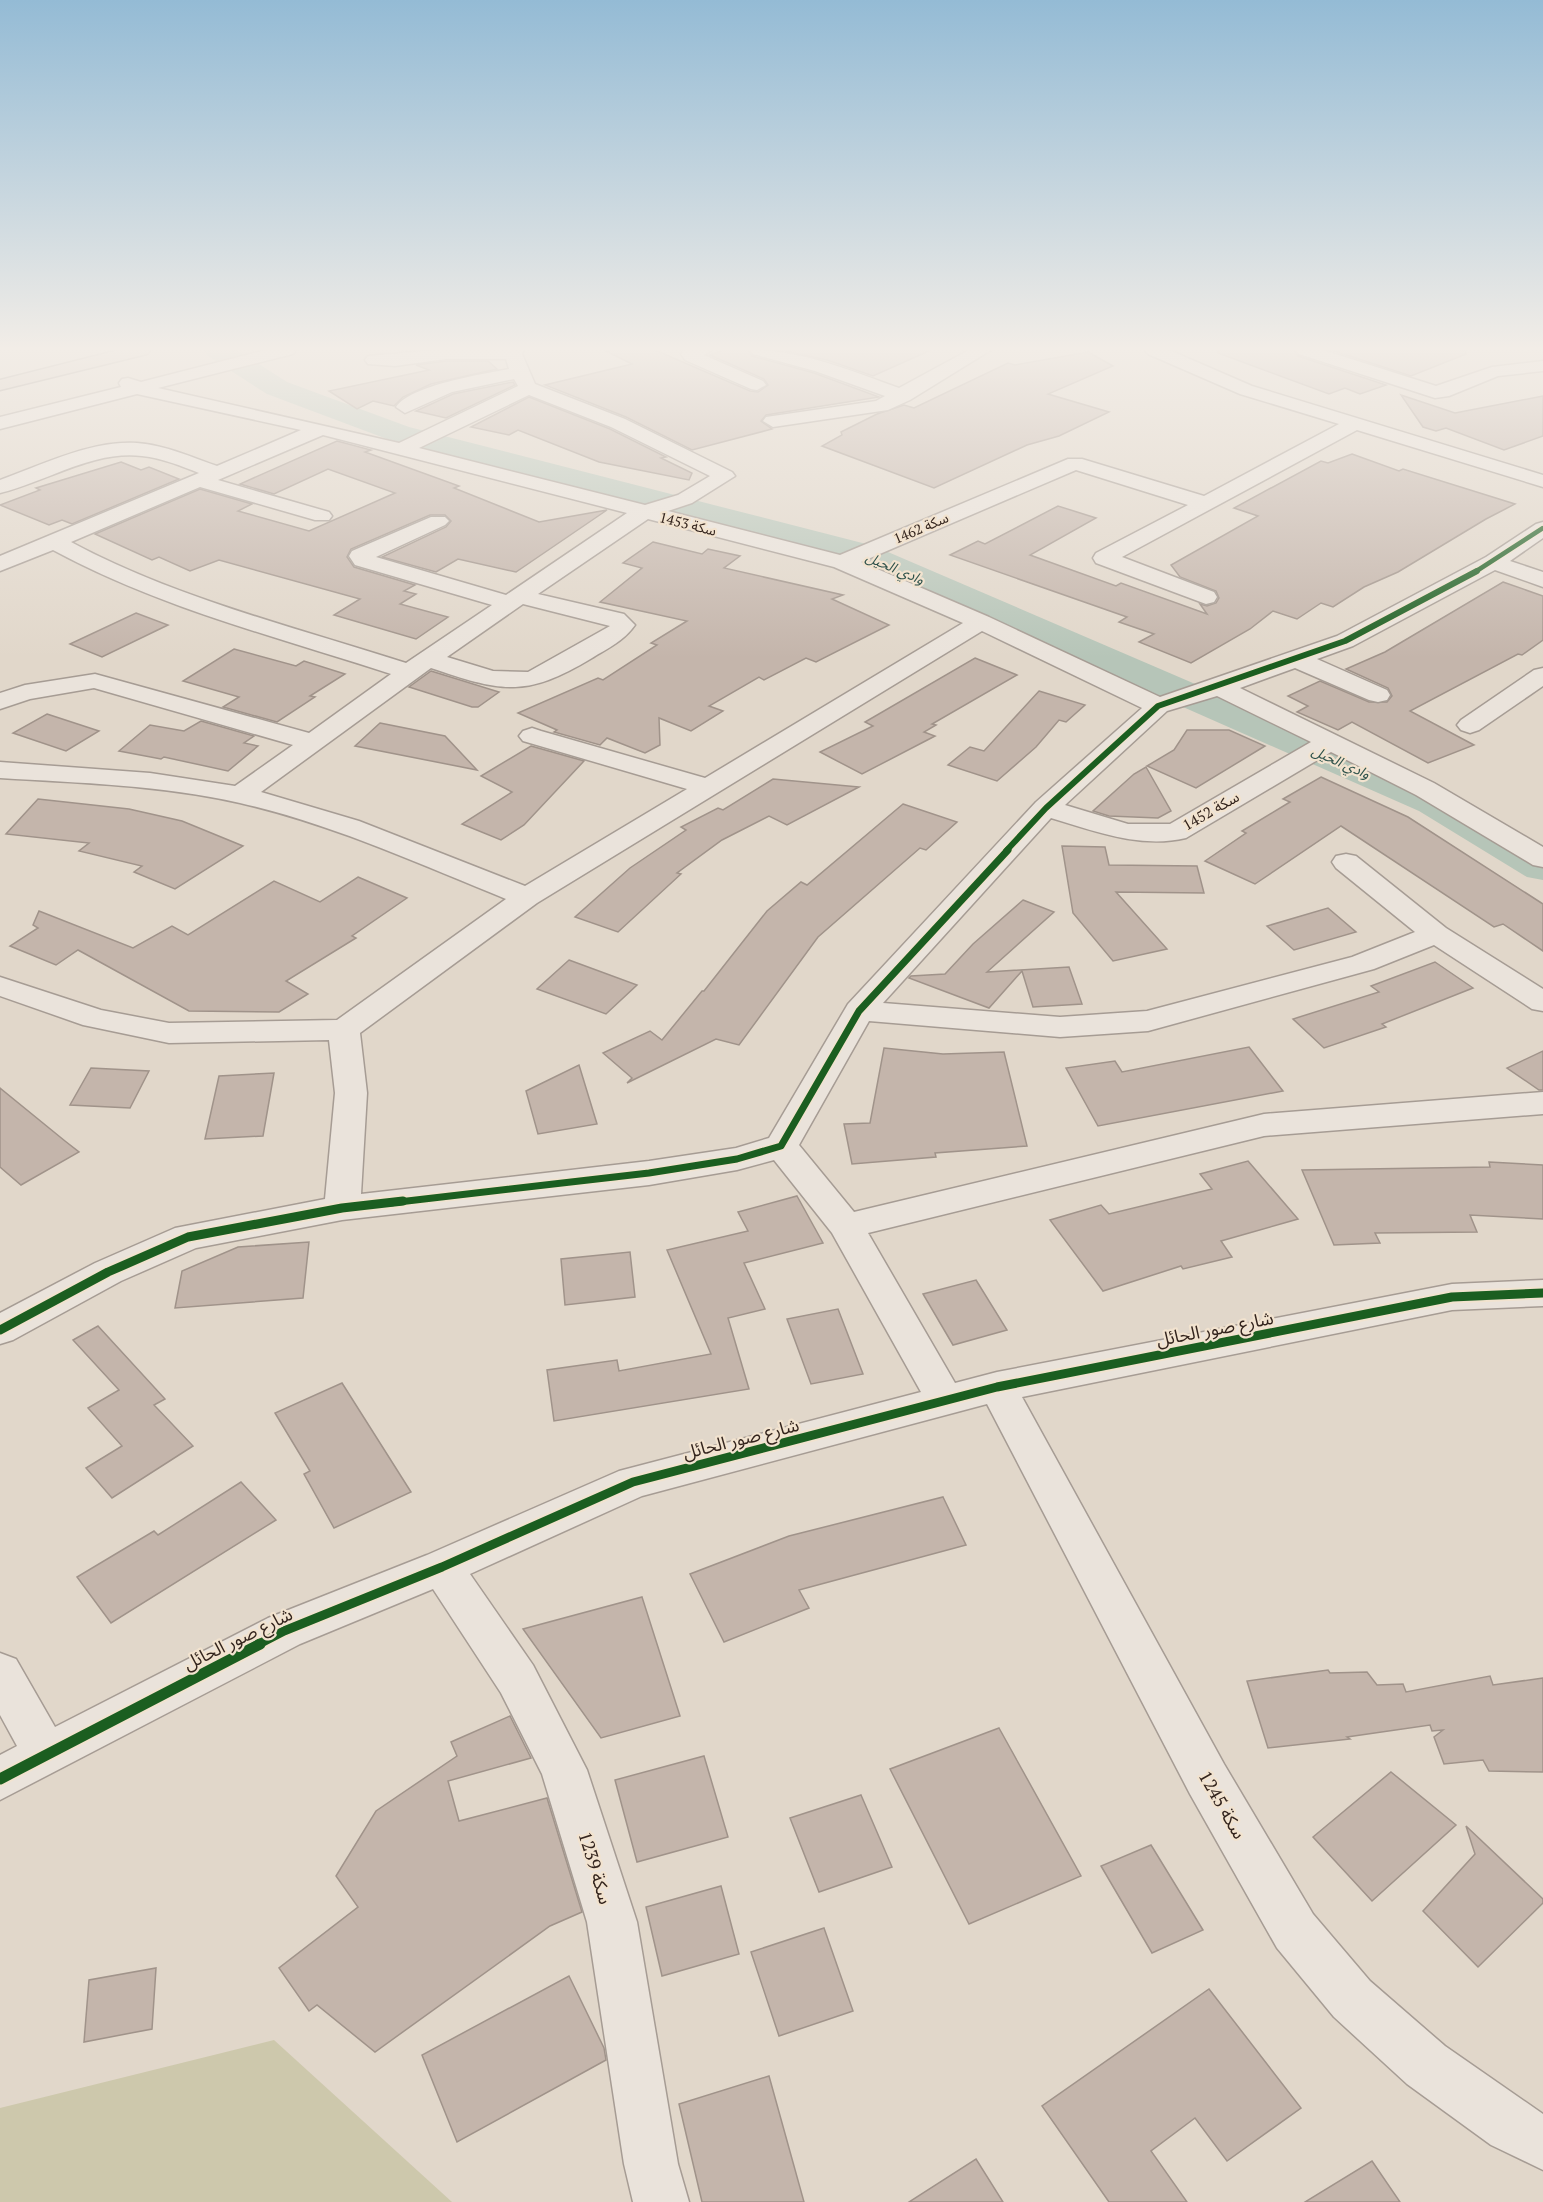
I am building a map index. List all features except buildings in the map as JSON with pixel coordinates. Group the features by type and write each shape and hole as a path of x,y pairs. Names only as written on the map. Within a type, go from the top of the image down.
{"street":[{"path":"0,487 110,453"},
{"path":"154,453 210,477 322,516"},
{"path":"0,564 266,453"},
{"name":"سكة 1453","path":"411,453 842,562 981,622 1158,706"},
{"path":"240,795 418,666 642,513 685,498 725,476 678,453"},
{"path":"1206,597 1104,558 1299,453"},
{"path":"1449,453 1543,481"},
{"name":"سكة 1462","path":"842,562 1075,463 1204,503"},
{"path":"55,542 108,572 159,591 418,666 496,678 514,680 534,678 618,632 623,625 616,619 516,600 363,560 360,556 438,521"},
{"path":"0,1330 108,1272 188,1237 342,1208 649,1173 737,1159 781,1146 859,1011 1046,808 1158,706 1219,687 1293,658 1345,641 1494,562 1543,528"},
{"path":"1494,562 1543,580"},
{"path":"0,986 93,1018 170,1033 344,1030 527,897 981,622"},
{"path":"1293,658 1378,695"},
{"path":"1470,724 1543,675"},
{"path":"0,702 25,692 95,681 312,742"},
{"path":"1219,687 1425,789 1543,859"},
{"path":"532,736 709,787"},
{"name":"سكة 1452","path":"1046,808 1126,832 1176,832 1330,742"},
{"path":"0,770 172,783 240,795 323,817 527,897"},
{"path":"1346,862 1436,934 1543,1002"},
{"path":"859,1011 1060,1026 1148,1021 1363,963 1436,934"},
{"path":"342,1208 351,1092 344,1030"},
{"path":"846,1226 1264,1125 1543,1103"},
{"path":"781,1146 846,1226 946,1401"},
{"name":"شارع صور الحائل","path":"0,1779 284,1631 442,1567 633,1482 997,1387 1452,1297 1543,1293"},
{"name":"سكة 1245","path":"997,1387 1207,1779 1295,1931 1352,1999 1426,2065 1510,2126 1543,2143"},
{"name":"سكة 1239","path":"442,1567 517,1679 564,1770 612,1922 651,2164 661,2202"},
{"path":"0,1673 46,1754"}],"shaded area":[{"path":"274,2040 452,2202 0,2202 0,2108"}],"waterway":[{"name":"وادي الحيل","path":"474,453 862,553 1434,802 1543,867"}],"cycle path":[{"path":"0,1330 108,1272 188,1237 342,1208 649,1173 737,1159 781,1146 859,1011 1046,808 1158,706 1219,687 1345,641 1494,562 1543,528"},
{"path":"0,1779 284,1631 442,1567 633,1482 997,1387 1452,1297 1543,1293"}]}
